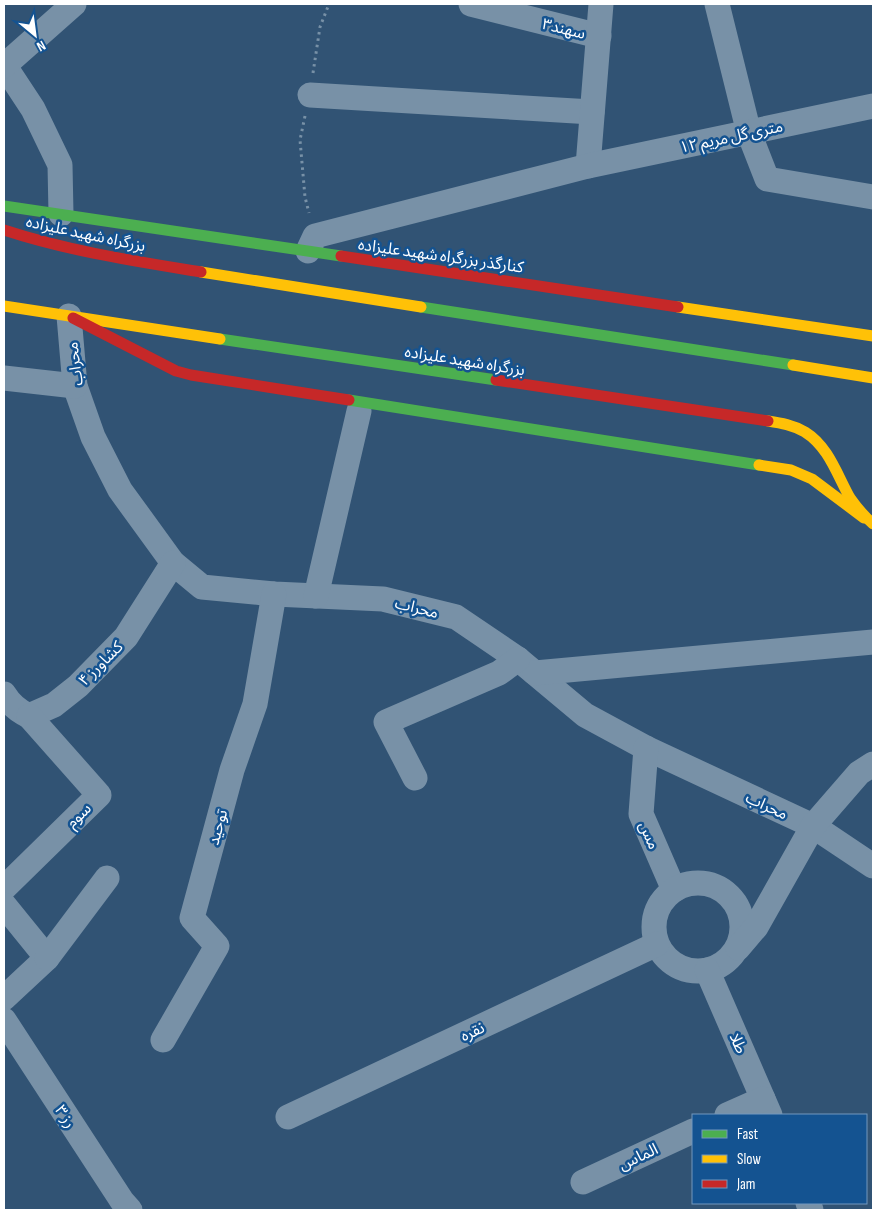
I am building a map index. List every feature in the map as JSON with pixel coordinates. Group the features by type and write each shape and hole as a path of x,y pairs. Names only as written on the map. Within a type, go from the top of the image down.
{"main road":[{"name":"کنارگذر بزرگراه شهید علیزاده","path":"4,206 873,336"},
{"name":"بزرگراه شهید علیزاده","path":"4,230 41,242 106,257 873,378"},
{"name":"بزرگراه شهید علیزاده","path":"4,306 787,424 802,430 822,446 830,456 853,502 873,524"},
{"path":"69,316 176,371 191,375 791,470 812,479 873,524"}],"street":[{"path":"61,214 60,165 33,109 4,65 74,4"},
{"name":"سهند۳","path":"471,4 599,36"},
{"path":"588,166 601,4"},
{"path":"718,4 749,133 767,179 873,196"},
{"path":"310,95 592,112"},
{"name":"۱۲ متری گل مریم","path":"308,251 315,236 588,166 873,106"},
{"name":"محراب","path":"69,316 75,386 93,437 120,490 173,564 202,586 274,594 383,598 456,617 527,666 585,715 646,748 813,826 873,866"},
{"path":"4,378 75,386"},
{"path":"316,596 359,411"},
{"name":"کشاورز ۴","path":"29,716 54,705 78,686 126,636 173,564"},
{"name":"توحید","path":"163,1040 217,946 192,918 232,770 255,704 274,594"},
{"path":"415,778 386,722 499,673 527,666 873,642"},
{"path":"4,694 7,700 19,711 29,716"},
{"name":"سوم","path":"4,888 98,795 29,716"},
{"name":"مس","path":"646,748 641,814 674,890"},
{"path":"733,954 740,940 742,925 738,910 730,897 721,889 709,884 685,885 674,890 662,901 655,914 653,930 656,944 663,955 672,964 689,970 708,970 722,964 733,954 756,927 813,826 859,773 873,764"},
{"path":"4,998 46,958 107,878"},
{"path":"4,906 46,958"},
{"name":"نقره","path":"288,1117 656,944"},
{"name":"طلا","path":"708,970 766,1107"},
{"name":"رز ۳","path":"4,1020 122,1201 130,1210"},
{"path":"732,1114 766,1107"},
{"name":"الماس","path":"583,1182 692,1131"}],"traffic: fast":[{"path":"4,206 341,256"},
{"path":"421,307 793,365"},
{"path":"220,339 496,380"},
{"path":"349,400 759,465"}],"traffic: slow":[{"path":"201,272 421,307"},
{"path":"4,306 220,339"},
{"path":"678,307 873,336"},
{"path":"793,365 873,378"},
{"path":"768,421 796,428 813,438 832,462 850,498 873,524"},
{"path":"759,465 791,470 812,479 864,518"}],"traffic: jam":[{"path":"4,230 77,250 201,272"},
{"path":"341,256 678,307"},
{"path":"73,318 176,371 349,400"},
{"path":"496,380 768,421"}]}
